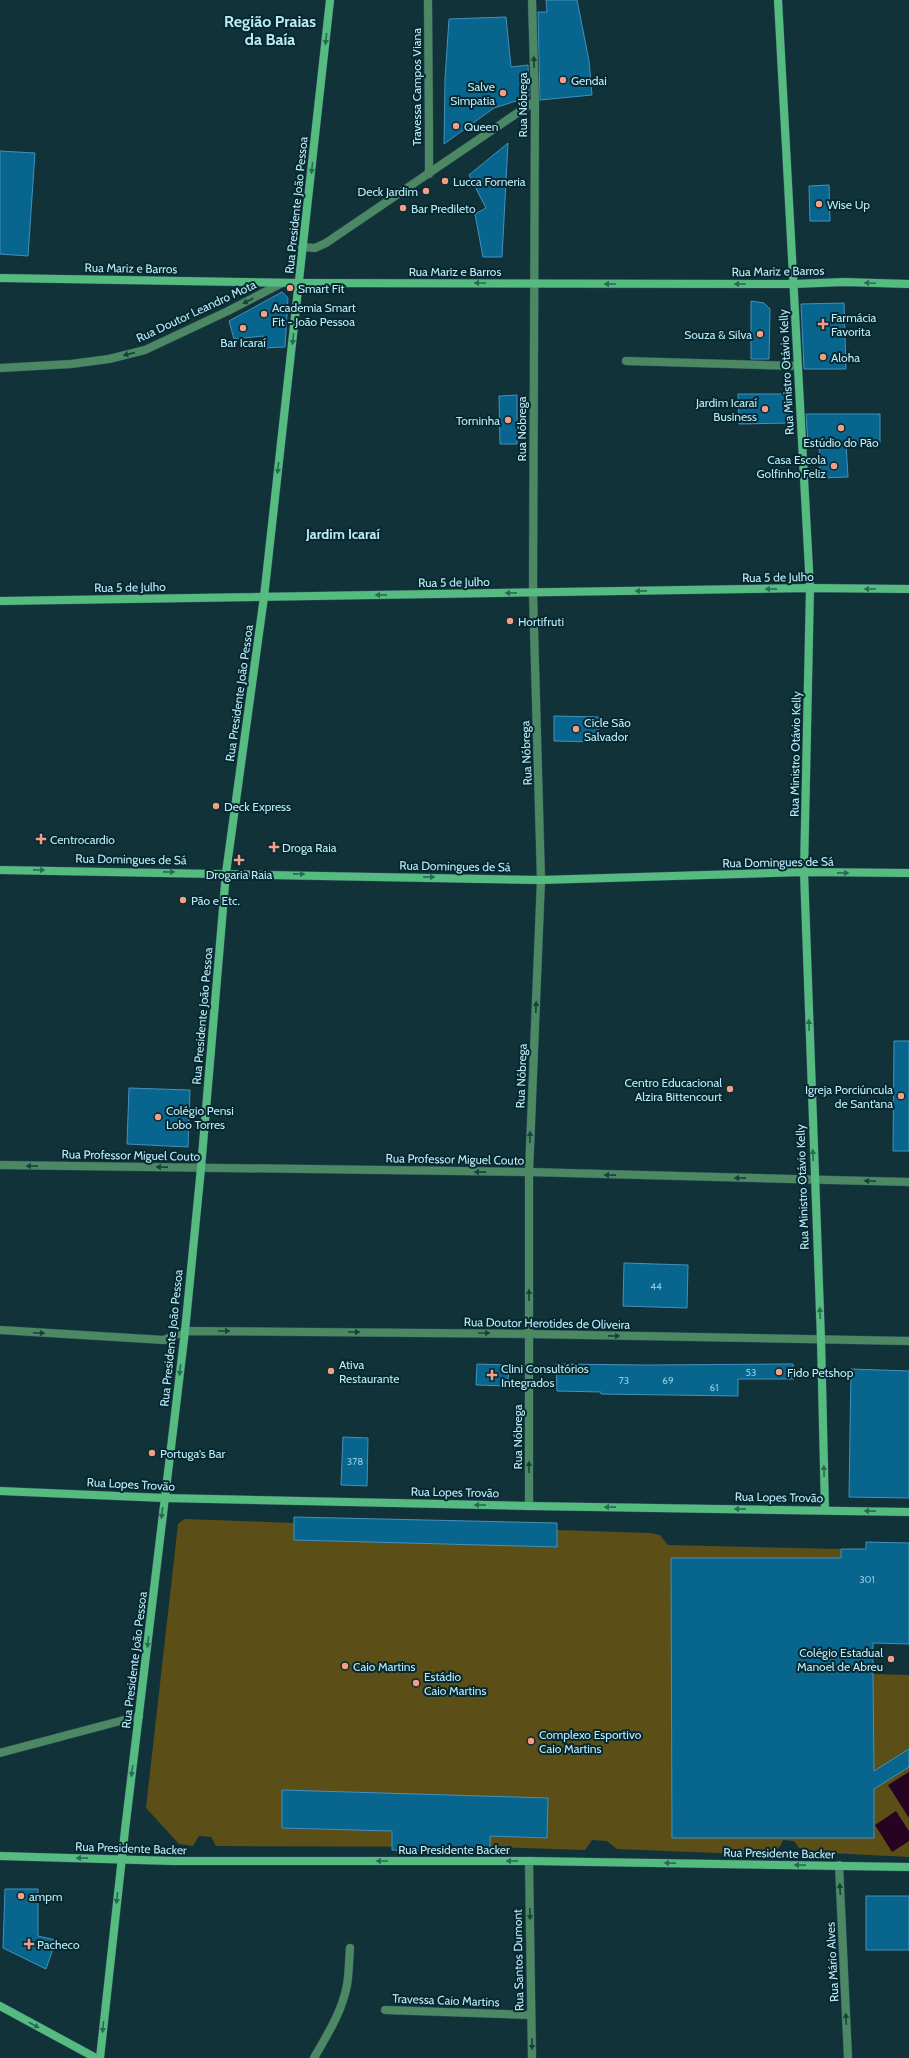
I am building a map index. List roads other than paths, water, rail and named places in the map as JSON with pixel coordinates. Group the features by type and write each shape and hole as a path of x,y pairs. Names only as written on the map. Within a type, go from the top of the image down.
{"street":[{"name":"Rua Presidente João Pessoa","path":"100,2058 121,1859 185,1331 201,1168 226,873 264,597 330,0"},
{"name":"Travessa Campos Viana","path":"428,0 429,174"},
{"name":"Rua Nóbrega","path":"530,1506 528,1172 541,880 533,593 533,284 535,101 532,0"},
{"name":"Rua Ministro Otávio Kelly","path":"778,0 810,588 804,872 821,1340 824,1510"},
{"path":"302,247 315,248 326,243 535,101"},
{"name":"Rua Mariz e Barros","path":"0,278 299,283 794,284 844,282 909,284"},
{"name":"Rua Doutor Leandro Mota","path":"0,368 71,364 109,359 145,350 228,311 282,282"},
{"path":"626,361 798,366"},
{"name":"Rua 5 de Julho","path":"0,601 810,588 909,589"},
{"name":"Rua Domingues de Sá","path":"0,870 541,880 804,872 909,873"},
{"name":"Rua Professor Miguel Couto","path":"0,1165 528,1172 909,1182"},
{"path":"0,1330 164,1340 185,1331"},
{"name":"Rua Doutor Herotides de Oliveira","path":"185,1331 529,1334 909,1341"},
{"name":"Rua Lopes Trovão","path":"0,1491 164,1498 909,1512"},
{"path":"0,1753 139,1716"},
{"name":"Rua Presidente Backer","path":"0,1856 173,1861 529,1861 909,1867"},
{"name":"Rua Santos Dumont","path":"529,1861 532,2058"},
{"name":"Rua Mário Alves","path":"839,1865 848,2058"},
{"path":"314,2058 335,2022 343,2002 347,1984 350,1948"},
{"path":"0,2006 96,2058"},
{"name":"Travessa Caio Martins","path":"385,2010 531,2015"}],"place":[{"name":"Gendai","path":"563,80"},
{"name":"Salve Simpatia","path":"503,93"},
{"name":"Queen","path":"456,126"},
{"name":"Lucca Forneria","path":"445,181"},
{"name":"Deck Jardim","path":"426,191"},
{"name":"Wise Up","path":"819,204"},
{"name":"Bar Predileto","path":"403,208"},
{"name":"Smart Fit","path":"290,288"},
{"name":"Academia Smart Fit - João Pessoa","path":"264,314"},
{"name":"Farmácia Favorita","path":"823,324"},
{"name":"Bar Icaraí","path":"243,328"},
{"name":"Souza & Silva","path":"760,334"},
{"name":"Aloha","path":"823,357"},
{"name":"Jardim Icaraí Business","path":"765,409"},
{"name":"Torninha","path":"508,420"},
{"name":"Estúdio do Pão","path":"841,428"},
{"name":"Casa Escola Golfinho Feliz","path":"834,466"},
{"name":"Hortifruti","path":"510,621"},
{"name":"Cicle São Salvador","path":"576,729"},
{"name":"Deck Express","path":"216,806"},
{"name":"Centrocardio","path":"41,839"},
{"name":"Droga Raia","path":"274,847"},
{"name":"Drogaria Raia","path":"239,860"},
{"name":"Pão e Etc.","path":"183,900"},
{"name":"Centro Educacional Alzira Bittencourt","path":"730,1089"},
{"name":"Igreja Porciúncula de Sant’ana","path":"901,1096"},
{"name":"Colégio Pensi Lobo Torres","path":"158,1117"},
{"name":"Ativa Restaurante","path":"331,1371"},
{"name":"Fido Petshop","path":"779,1372"},
{"name":"Clini Consultórios Integrados","path":"492,1375"},
{"name":"Portuga's Bar","path":"152,1453"},
{"name":"Colégio Estadual Manoel de Abreu","path":"891,1659"},
{"name":"Caio Martins","path":"345,1666"},
{"name":"Estádio Caio Martins","path":"416,1683"},
{"name":"Complexo Esportivo Caio Martins","path":"531,1741"},
{"name":"ampm","path":"21,1896"},
{"name":"Pacheco","path":"29,1944"}],"district":[{"name":"Região Praias da Baía","path":"270,30"},
{"name":"Jardim Icaraí","path":"343,534"}]}
